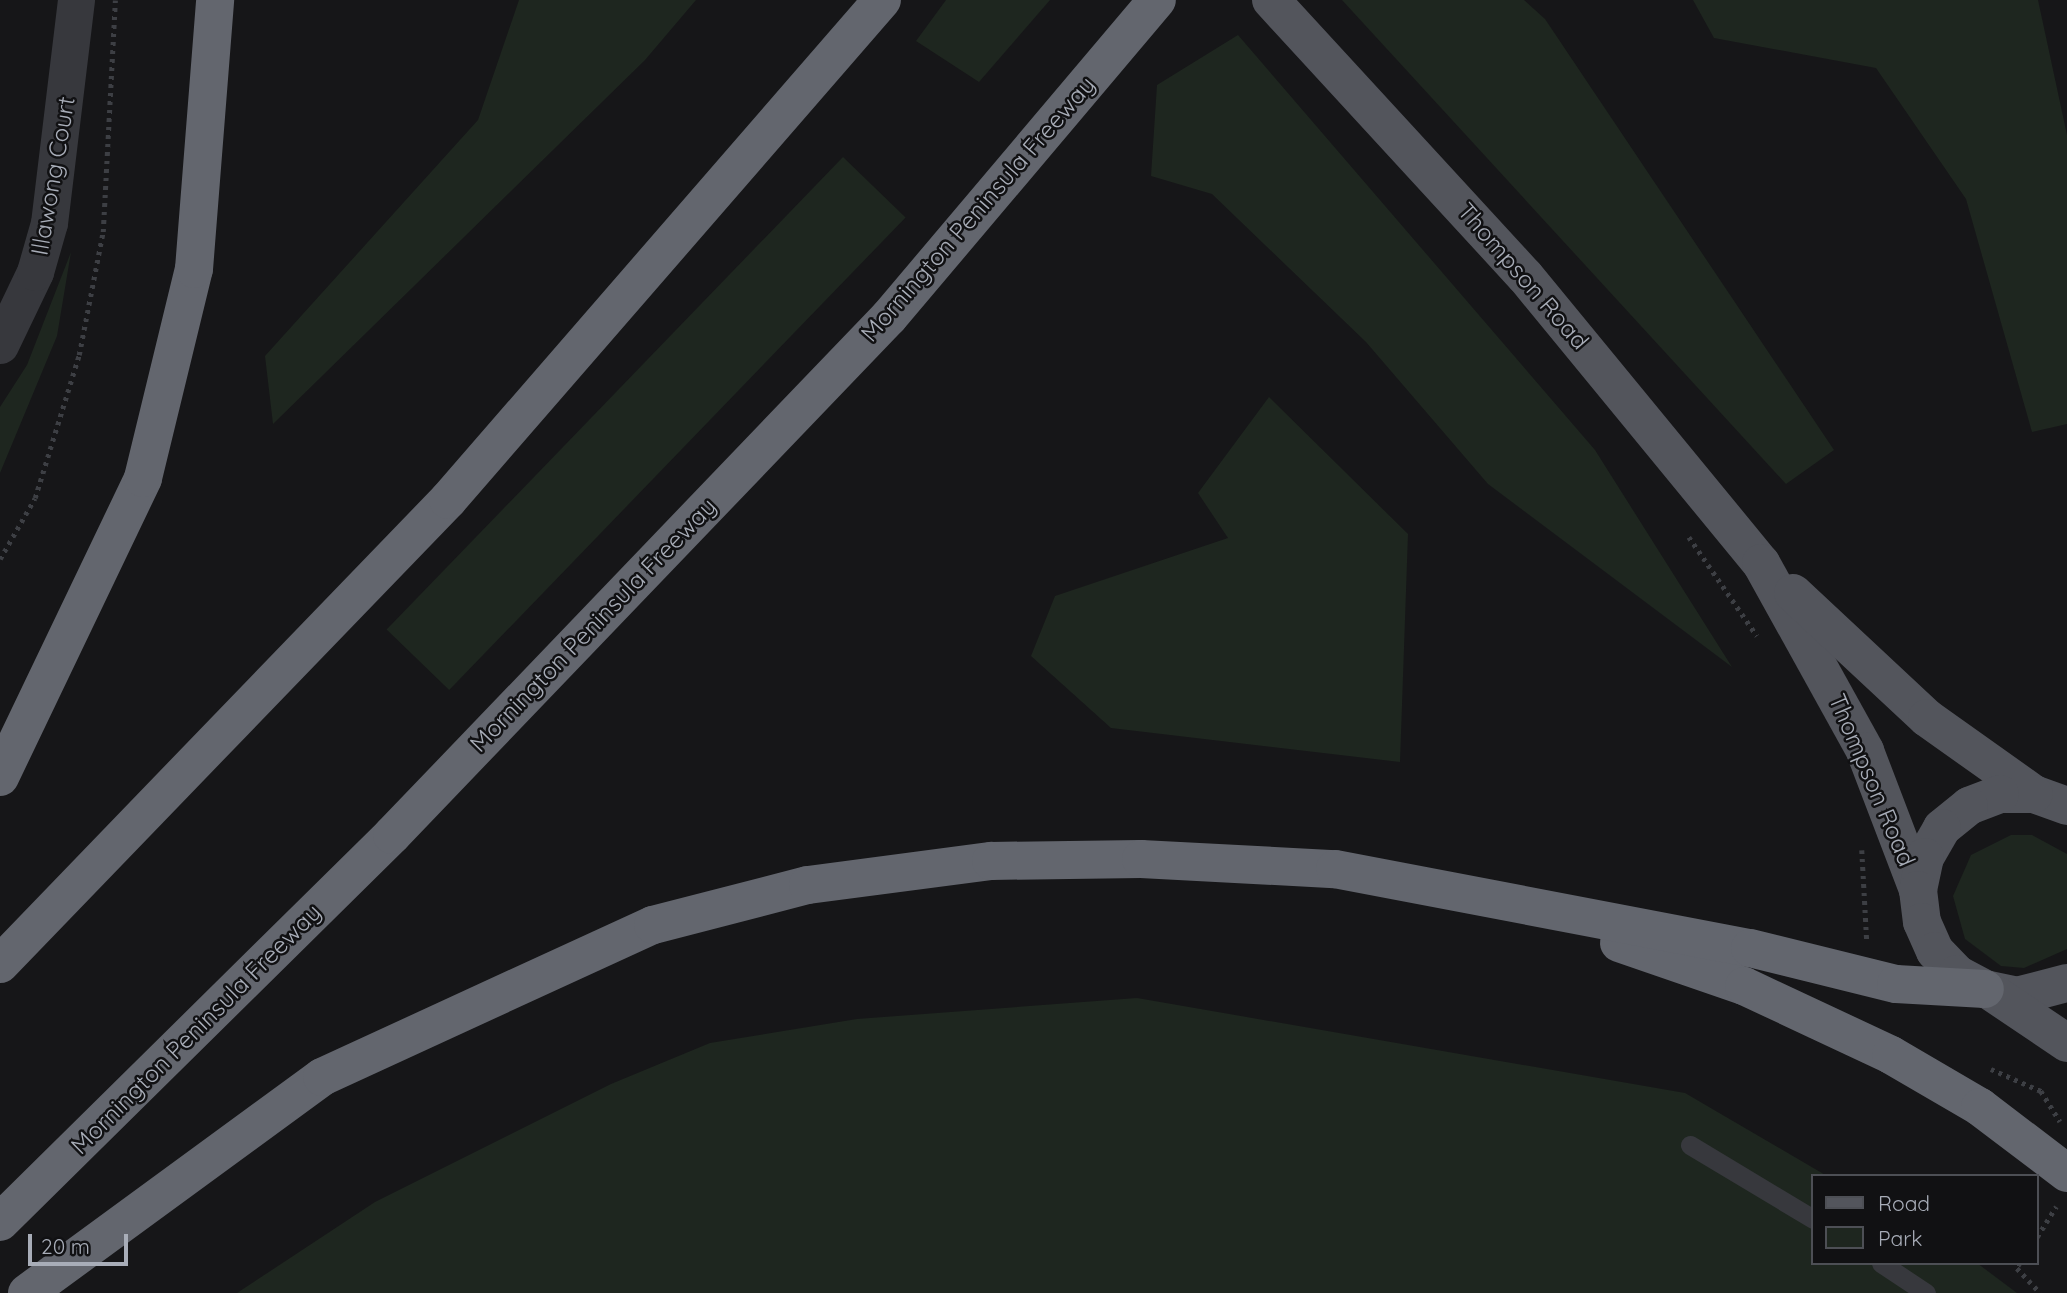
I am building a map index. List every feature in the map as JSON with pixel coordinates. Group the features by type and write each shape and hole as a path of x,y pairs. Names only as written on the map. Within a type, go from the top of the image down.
{"highway":[{"path":"0,777 143,478 194,269 215,0"},
{"path":"0,964 448,500 882,0"},
{"name":"Mornington Peninsula Freeway","path":"0,1222 392,835 889,317 1157,0"},
{"path":"27,1293 322,1077 653,925 808,885 991,861 1141,859 1335,869 1485,896 1929,990 1987,990"},
{"path":"1485,896 1744,986 1891,1055 1980,1107 2067,1173"}],"main road":[{"name":"Thompson Road","path":"1271,0 1525,276 1761,563 1927,718 2051,800"},
{"name":"Thompson Road","path":"1761,563 1865,751 1918,890 1935,951 1957,974 1987,990"},
{"path":"1918,890 1925,857 1942,828 1969,806 2000,794 2051,800"},
{"path":"1987,990 2017,996 2067,983"},
{"path":"1987,990 2067,1043"}],"street":[{"name":"Illawong Court","path":"0,345 35,272 48,223 76,0"}],"lane":[{"path":"1690,1145 1812,1218"},
{"path":"1884,1265 1926,1293"}],"path":[{"path":"0,559 35,498 79,355 103,232 115,0"},
{"path":"1682,526 1765,647"},
{"path":"1860,842 1869,897 1866,977"},
{"path":"1978,1063 2041,1091 2067,1132"},
{"path":"2019,1265 2017,1268 2040,1293"}],"green space":[{"path":"519,0 696,0 645,60 273,424 265,356 478,120"},
{"path":"946,0 1050,0 979,82 916,41"},
{"path":"1342,0 1524,0 1545,19 1834,450 1786,484"},
{"path":"1693,0 2038,0 2067,135 2067,424 2032,432 1966,199 1876,68 1714,38"},
{"path":"1238,35 1595,450 1732,667 1488,484 1366,342 1212,194 1151,176 1157,85"},
{"path":"843,157 906,217 449,690 387,630"},
{"path":"71,252 57,336 0,473 0,407 27,365"},
{"path":"1269,397 1408,534 1400,762 1111,728 1031,656 1055,596 1228,538 1198,493"},
{"path":"2011,835 2032,835 2067,854 2067,949 2024,968 2001,966 1965,939 1953,896 1971,855"},
{"path":"1137,998 1685,1093 1824,1174 1812,1174 1812,1265 1980,1265 2017,1293 237,1293 375,1202 611,1084 710,1043 857,1019"}]}
